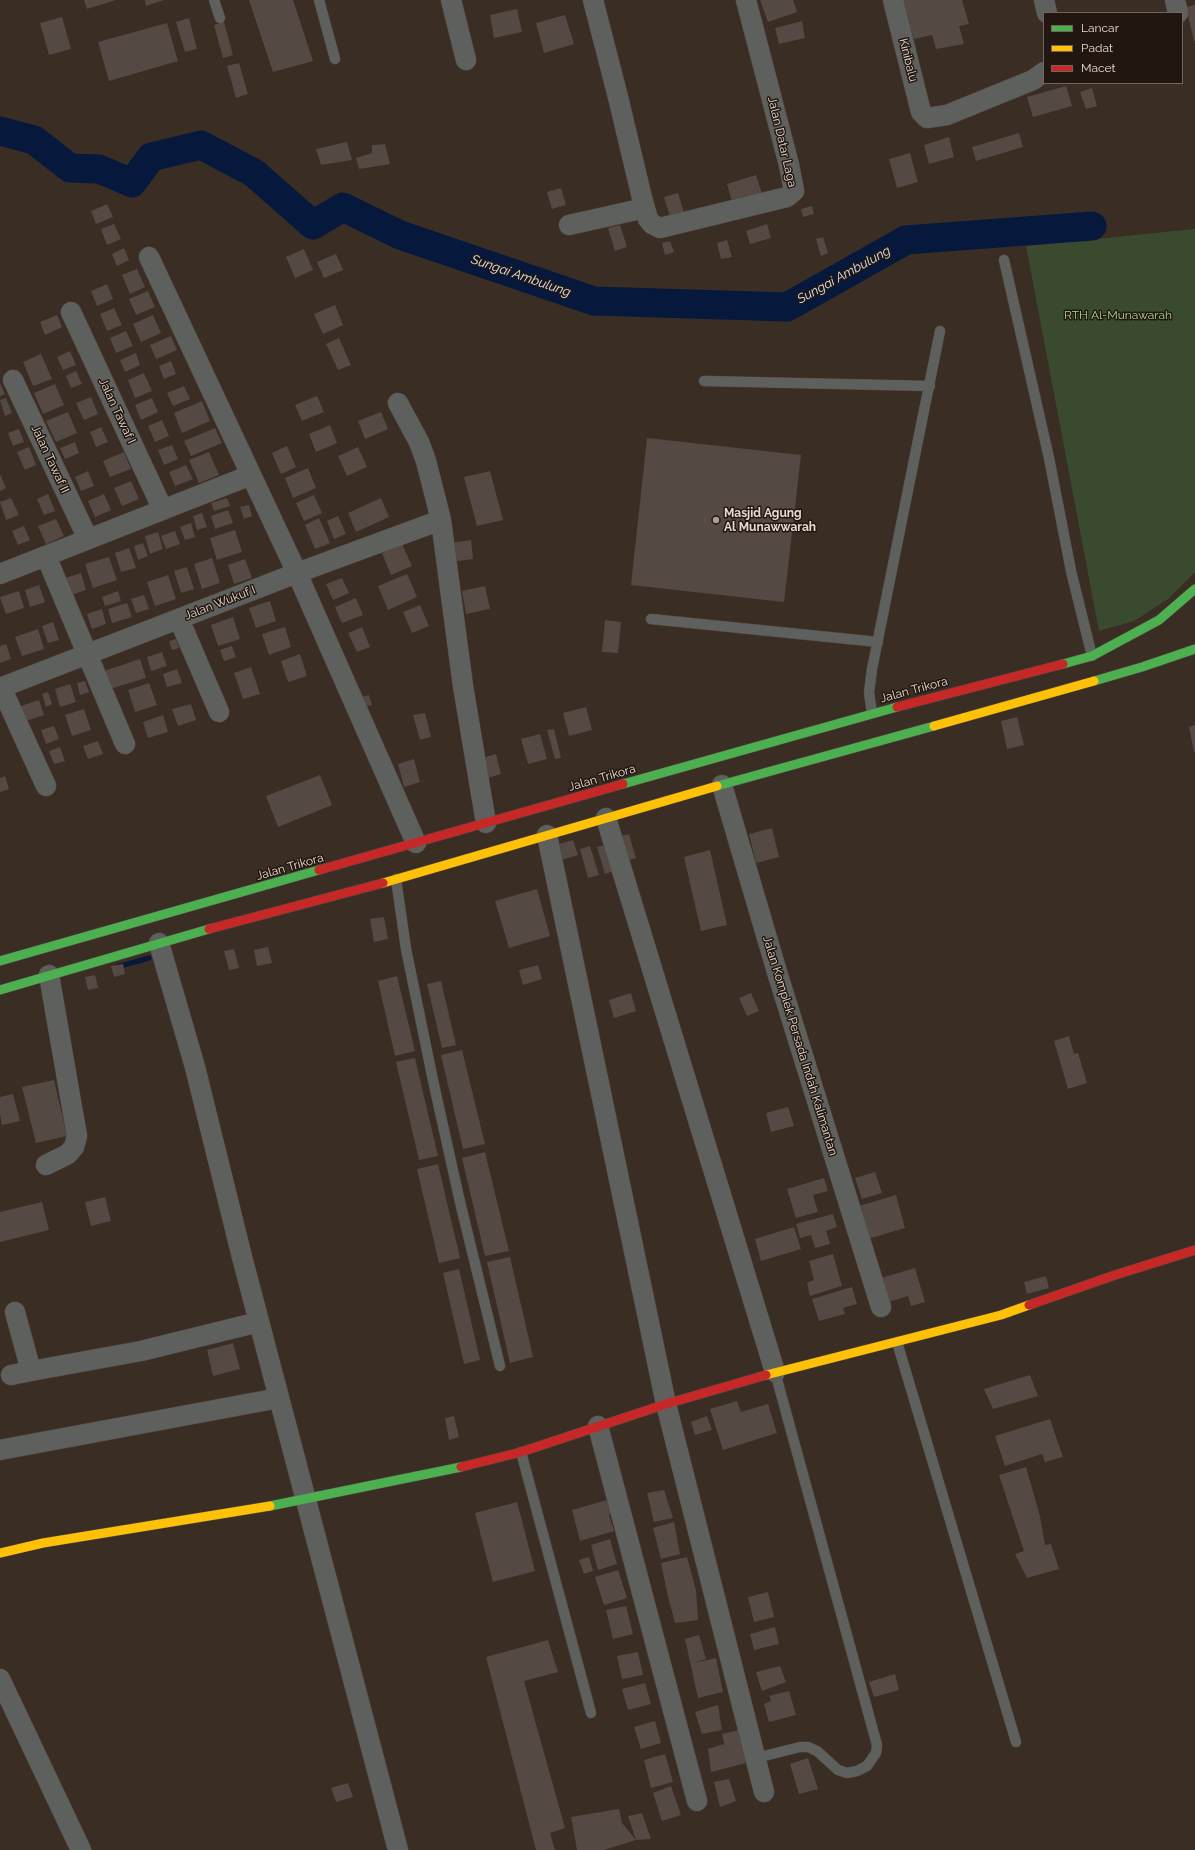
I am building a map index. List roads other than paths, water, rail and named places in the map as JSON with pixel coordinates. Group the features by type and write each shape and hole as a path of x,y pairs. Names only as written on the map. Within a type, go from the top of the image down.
{"main road":[{"name":"Jalan Trikora","path":"0,962 221,902 486,824 1092,656 1159,620 1195,588"},
{"path":"0,990 159,943 227,921 396,879 722,785 877,738 1142,668 1195,650"},
{"path":"0,1553 43,1543 306,1500 454,1469 521,1452 666,1404 775,1372 1001,1315 1116,1275 1195,1250"}],"street":[{"path":"451,0 466,60"},
{"path":"568,225 645,208 593,0"},
{"name":"Jalan Datar Laga","path":"645,208 652,224 656,228 665,228 787,197 794,191 789,165 746,0"},
{"name":"Kinibalu","path":"893,0 922,112 927,118 947,115 1032,80 1043,73"},
{"path":"1175,0 1178,12"},
{"path":"150,257 297,573 416,844"},
{"name":"Jalan Tawaf I","path":"71,312 163,510"},
{"name":"Jalan Tawaf II","path":"13,380 88,539"},
{"path":"398,403 426,461 440,520 462,678 486,824"},
{"path":"2,569 46,556 251,475"},
{"name":"Jalan Wukuf I","path":"1,688 297,573 440,520"},
{"path":"46,556 86,655 125,744"},
{"path":"179,619 219,712"},
{"path":"1,688 46,786"},
{"name":"Jalan Komplek Persada Indah Kalimantan","path":"722,785 777,972 881,1307"},
{"path":"606,818 775,1372"},
{"path":"547,835 666,1404 764,1792"},
{"path":"159,943 195,1067 259,1322 398,1850"},
{"path":"46,1165 68,1154 74,1147 77,1136 49,975"},
{"path":"15,1312 31,1371"},
{"path":"11,1375 141,1351 259,1322"},
{"path":"0,1450 279,1398"},
{"path":"598,1426 697,1801"},
{"path":"0,1679 81,1850"}],"lane":[{"path":"214,0 220,18"},
{"path":"318,0 335,59"},
{"path":"1004,260 1049,458 1071,571 1092,656"},
{"path":"873,717 869,693 872,669 940,331"},
{"path":"704,381 930,386"},
{"path":"651,619 878,642"},
{"path":"396,879 406,949 432,1077 460,1202 500,1366"},
{"path":"897,1342 1016,1742"},
{"path":"756,1758 800,1747 808,1747 817,1751 838,1770 847,1773 857,1771 867,1766 876,1753 877,1745 775,1372"},
{"path":"521,1452 591,1713"}],"waterway":[{"name":"Sungai Ambulung","path":"0,131 34,140 70,168 99,169 132,183 151,157 201,145 254,173 313,225 343,207 400,235 594,301 787,307 906,240 1092,226"},
{"path":"117,967 149,958"}],"place":[{"name":"Masjid Agung Al Munawwarah","path":"716,520"}],"park label":[{"name":"RTH Al-Munawarah","path":"1118,315"}]}
